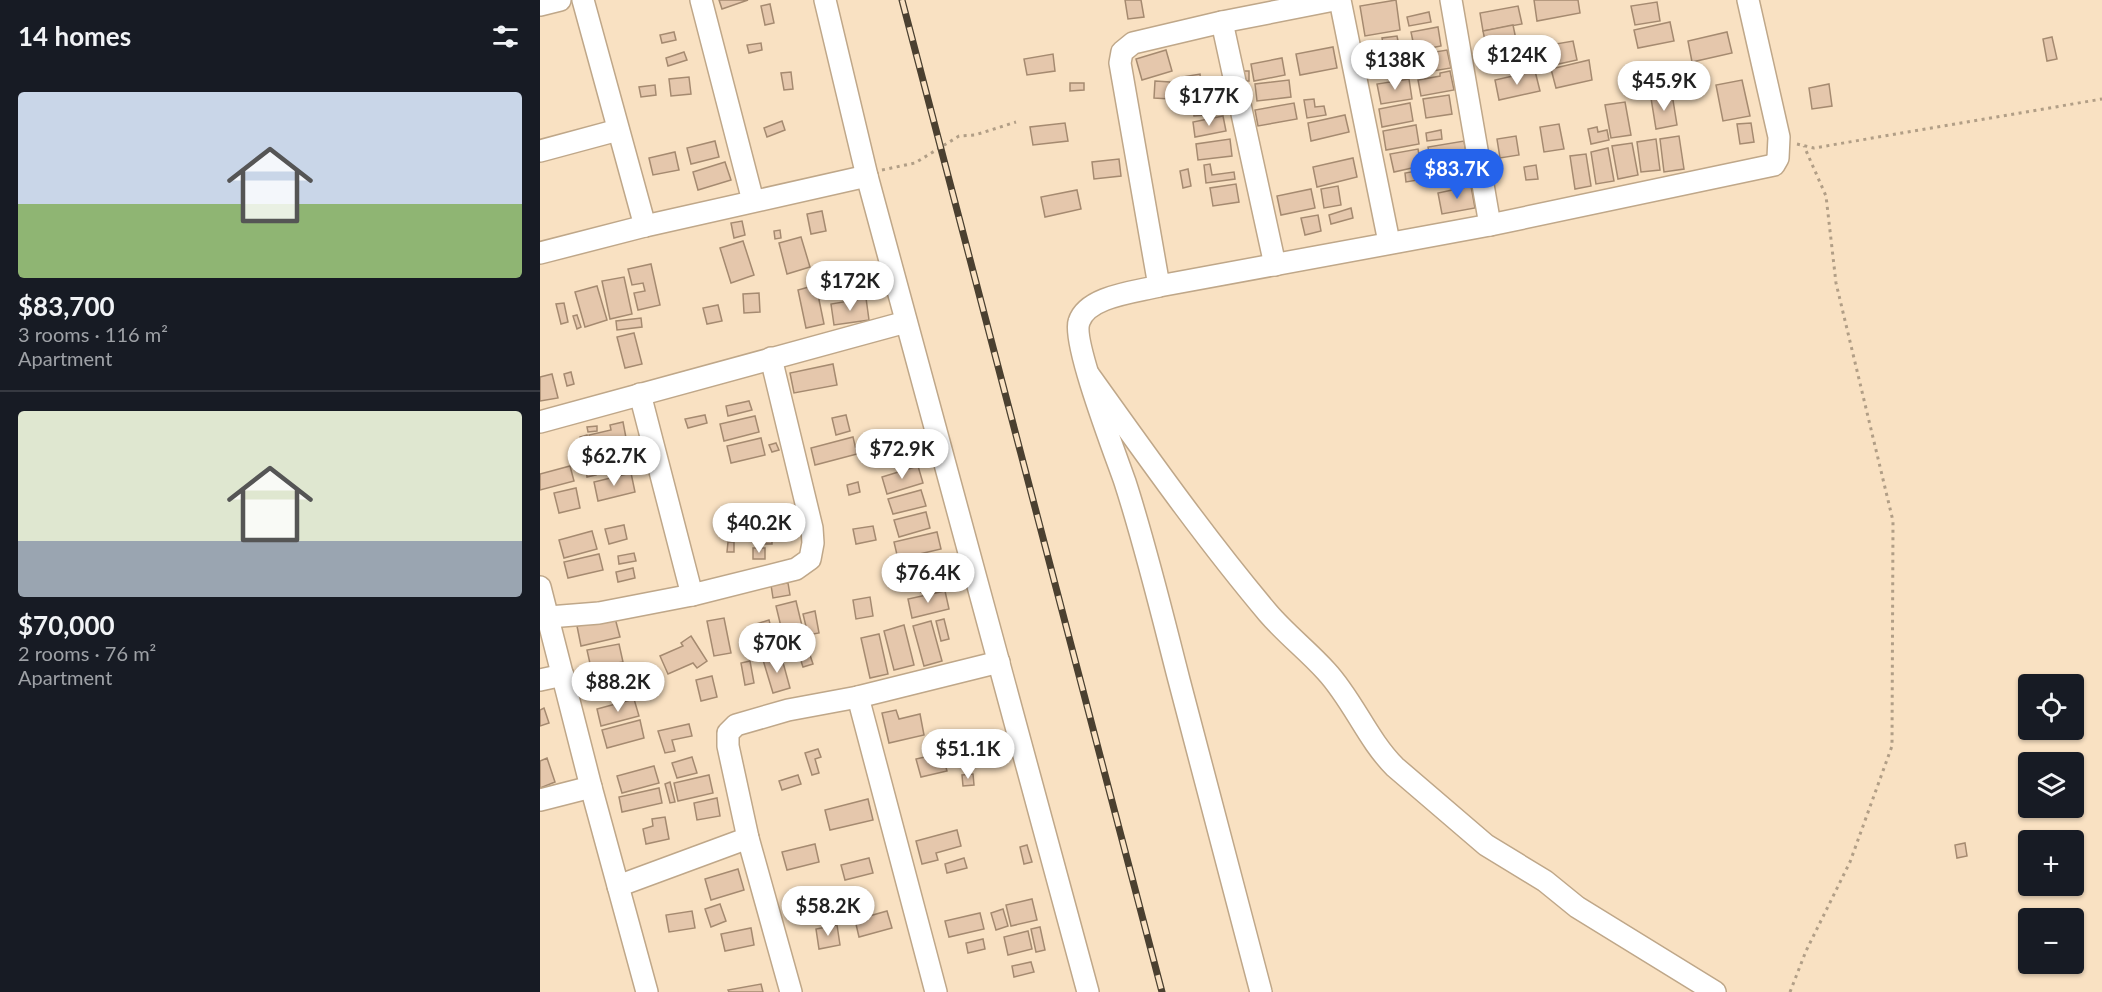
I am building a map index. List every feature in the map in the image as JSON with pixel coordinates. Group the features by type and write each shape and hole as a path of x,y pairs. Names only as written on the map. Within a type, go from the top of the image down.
{"street":[{"path":"540,5 560,0"},
{"path":"583,0 645,226"},
{"path":"701,0 753,201"},
{"path":"825,0 867,176 1088,992"},
{"path":"1159,286 1120,63 1122,52 1133,43 1222,22 1334,0"},
{"path":"1340,0 1389,242"},
{"path":"1451,0 1490,225"},
{"path":"1262,992 1150,569 1078,337 1079,322 1087,308 1108,298 1159,286 1490,225 1774,165 1778,158 1779,137 1748,0"},
{"path":"1222,22 1275,265"},
{"path":"540,151 618,130"},
{"path":"540,253 645,226 867,176"},
{"path":"540,422 906,322"},
{"path":"549,617 599,613 692,595 796,569 810,559 813,543 812,528 771,358"},
{"path":"1089,375 1169,486 1269,614 1326,670 1340,687 1384,756 1395,768 1486,845 1545,882 1576,907 1715,992"},
{"path":"640,394 692,595"},
{"path":"540,586 591,787 647,992"},
{"path":"791,992 748,838 728,746 728,733 736,724 788,710 858,697 999,662"},
{"path":"540,680 563,675"},
{"path":"858,697 936,992"},
{"path":"540,801 591,787"},
{"path":"618,886 748,838"}],"path":[{"path":"1779,137 1814,148 2102,99"},
{"path":"867,176 886,169 915,164 959,136 975,135 1016,122"},
{"path":"1790,992 1806,951 1850,862 1892,746 1893,521 1836,283 1826,196 1804,146"}],"building":[{"path":"719,0 748,0 722,9"},
{"path":"1125,0 1141,0 1144,17 1128,19"},
{"path":"1396,0 1400,30 1365,36 1360,6"},
{"path":"1534,0 1578,0 1580,13 1537,21"},
{"path":"1657,2 1660,21 1635,25 1631,6"},
{"path":"770,4 774,23 765,25 761,6"},
{"path":"1518,6 1522,24 1483,31 1480,13"},
{"path":"1429,12 1431,22 1409,26 1407,17"},
{"path":"1670,22 1674,41 1638,48 1634,30"},
{"path":"1513,25 1518,49 1488,55 1483,31"},
{"path":"1438,27 1441,46 1415,51 1411,32"},
{"path":"674,32 676,40 662,43 660,35"},
{"path":"1727,32 1732,53 1692,62 1688,41"},
{"path":"1397,36 1399,46 1384,49 1382,38"},
{"path":"2052,37 2057,59 2047,61 2043,39"},
{"path":"1573,41 1577,60 1554,65 1550,45"},
{"path":"761,43 762,50 749,53 747,45"},
{"path":"1399,46 1400,55 1385,58 1384,49"},
{"path":"1333,47 1337,68 1300,75 1296,54"},
{"path":"1166,50 1172,71 1142,80 1136,59"},
{"path":"1447,50 1451,68 1415,74 1411,56"},
{"path":"684,52 687,60 668,66 666,58"},
{"path":"1053,54 1055,71 1027,75 1024,59"},
{"path":"1282,58 1285,75 1254,81 1251,64"},
{"path":"1589,60 1592,80 1556,88 1551,69"},
{"path":"1405,63 1407,74 1388,77 1386,66"},
{"path":"1243,71 1249,71 1249,81 1243,81"},
{"path":"1450,71 1454,90 1421,96 1418,80 1440,76 1440,73"},
{"path":"1535,71 1540,91 1499,100 1495,80"},
{"path":"791,72 793,89 784,90 781,73"},
{"path":"1200,74 1201,84 1207,82 1209,89 1185,95 1182,77"},
{"path":"689,77 691,94 671,96 669,79"},
{"path":"1409,79 1412,99 1381,104 1377,84"},
{"path":"1289,80 1291,97 1257,101 1255,84"},
{"path":"1742,80 1750,116 1723,121 1716,85"},
{"path":"1155,81 1170,82 1170,99 1154,98"},
{"path":"1070,83 1084,83 1084,90 1070,91"},
{"path":"1829,84 1832,106 1812,109 1809,88"},
{"path":"655,85 656,95 641,97 639,87"},
{"path":"1672,94 1677,125 1656,129 1651,98"},
{"path":"1449,95 1452,114 1426,118 1423,99"},
{"path":"1314,99 1315,107 1324,106 1326,115 1307,118 1304,100"},
{"path":"1625,102 1631,135 1611,138 1605,105"},
{"path":"1294,103 1297,119 1258,126 1255,110"},
{"path":"1410,103 1413,121 1382,127 1379,109"},
{"path":"1193,108 1205,108 1206,115 1194,116"},
{"path":"1345,115 1349,132 1311,141 1308,123"},
{"path":"1223,116 1226,131 1195,137 1193,122"},
{"path":"782,121 785,130 767,137 764,128"},
{"path":"1065,123 1068,141 1033,145 1030,127"},
{"path":"1751,123 1754,142 1740,144 1737,124"},
{"path":"1559,124 1564,149 1544,152 1540,127"},
{"path":"1416,125 1419,144 1386,150 1383,131"},
{"path":"1597,127 1598,132 1607,130 1609,140 1591,144 1588,129"},
{"path":"1441,130 1442,139 1427,141 1426,133"},
{"path":"1516,136 1519,155 1500,158 1497,139"},
{"path":"1679,136 1684,169 1664,172 1660,139"},
{"path":"1230,139 1232,156 1198,160 1196,144"},
{"path":"1656,139 1660,170 1641,172 1637,142"},
{"path":"715,141 719,157 691,164 687,148"},
{"path":"1464,141 1467,159 1431,165 1428,147"},
{"path":"1632,143 1638,175 1618,179 1612,146"},
{"path":"1608,148 1614,181 1596,184 1591,152"},
{"path":"1418,149 1421,166 1394,172 1390,154"},
{"path":"675,152 679,170 653,175 649,158"},
{"path":"1586,154 1591,186 1575,189 1570,156"},
{"path":"1353,158 1357,177 1317,187 1313,167"},
{"path":"1119,159 1121,176 1094,179 1092,162"},
{"path":"725,162 731,180 698,190 693,172"},
{"path":"1210,164 1212,175 1234,172 1235,179 1206,183 1204,165"},
{"path":"1536,165 1538,179 1526,180 1524,167"},
{"path":"1188,169 1191,186 1183,188 1180,171"},
{"path":"1422,170 1424,179 1406,182 1405,173"},
{"path":"1236,184 1239,202 1213,206 1210,188"},
{"path":"1338,186 1341,205 1324,208 1321,189"},
{"path":"1471,186 1475,208 1442,214 1438,193"},
{"path":"1311,189 1315,208 1281,215 1277,196"},
{"path":"1077,190 1081,209 1045,217 1041,197"},
{"path":"1351,208 1353,218 1331,224 1329,215"},
{"path":"822,211 826,231 811,234 807,214"},
{"path":"1318,215 1321,231 1305,235 1301,218"},
{"path":"742,221 745,235 734,238 731,223"},
{"path":"780,230 781,238 775,239 774,231"},
{"path":"801,237 810,267 787,274 779,243"},
{"path":"743,241 754,275 731,283 720,248"},
{"path":"651,264 660,305 638,310 634,293 645,291 643,283 632,285 628,269"},
{"path":"842,270 846,287 827,291 823,274"},
{"path":"624,277 632,314 610,319 602,281"},
{"path":"816,285 824,324 806,328 798,290"},
{"path":"597,286 607,320 585,327 575,292"},
{"path":"878,290 879,297 869,298 869,291"},
{"path":"759,293 760,312 744,313 743,294"},
{"path":"866,298 869,320 834,325 831,304"},
{"path":"564,303 568,322 561,324 556,304"},
{"path":"718,305 722,321 707,324 703,308"},
{"path":"577,315 581,327 577,329 573,316"},
{"path":"641,318 642,327 617,330 616,321"},
{"path":"634,333 642,364 625,368 617,337"},
{"path":"833,364 837,385 794,393 790,373"},
{"path":"571,372 574,384 567,386 564,374"},
{"path":"552,374 558,398 540,401 540,377"},
{"path":"749,401 752,410 728,416 726,406"},
{"path":"705,415 707,423 688,428 685,419"},
{"path":"846,415 850,431 836,435 832,418"},
{"path":"755,416 759,432 724,441 720,424"},
{"path":"623,422 627,443 594,452 589,435 611,430 610,425"},
{"path":"597,426 597,431 588,432 587,427"},
{"path":"587,435 590,450 583,452 580,437"},
{"path":"853,437 857,454 815,465 811,448"},
{"path":"761,438 765,455 731,463 727,446"},
{"path":"776,443 779,450 772,452 769,445"},
{"path":"593,460 596,475 587,477 585,461"},
{"path":"570,466 574,481 540,490 540,474"},
{"path":"918,466 923,483 887,494 882,477"},
{"path":"631,473 635,492 598,501 594,482"},
{"path":"858,482 860,492 849,495 847,485"},
{"path":"576,488 580,508 559,513 554,493"},
{"path":"921,490 926,506 893,514 888,499"},
{"path":"926,512 930,528 899,537 894,520"},
{"path":"624,525 627,539 609,544 605,529"},
{"path":"873,526 876,540 856,544 853,529"},
{"path":"592,531 597,549 564,558 559,540"},
{"path":"937,532 941,549 898,559 894,542"},
{"path":"762,534 772,534 772,544 762,544"},
{"path":"728,542 734,542 734,552 727,552"},
{"path":"753,548 765,548 765,559 753,559"},
{"path":"634,553 636,561 619,564 618,556"},
{"path":"599,554 603,570 568,578 564,562"},
{"path":"936,558 940,576 903,585 899,567"},
{"path":"633,568 635,578 618,582 616,572"},
{"path":"934,580 936,588 921,592 919,583"},
{"path":"943,580 944,587 938,588 937,581"},
{"path":"788,583 790,595 773,598 771,585"},
{"path":"945,591 949,609 912,618 908,599"},
{"path":"870,597 873,616 856,619 853,600"},
{"path":"796,601 803,630 783,635 776,606"},
{"path":"815,611 819,633 808,635 803,614"},
{"path":"615,618 620,637 581,646 577,626"},
{"path":"724,618 731,653 714,656 707,621"},
{"path":"944,619 949,639 941,641 936,621"},
{"path":"769,620 774,639 757,644 753,625"},
{"path":"931,621 942,661 924,666 913,626"},
{"path":"904,625 914,665 894,670 884,631"},
{"path":"879,634 888,674 870,678 861,638"},
{"path":"691,636 707,661 697,668 693,663 668,674 660,656 683,646 681,643"},
{"path":"619,644 623,662 591,668 587,650"},
{"path":"808,649 813,664 803,667 798,652"},
{"path":"781,655 790,688 773,693 763,660"},
{"path":"750,661 754,683 745,685 741,663"},
{"path":"627,665 630,682 613,685 610,668"},
{"path":"712,676 717,697 701,701 696,680"},
{"path":"634,699 639,716 601,726 597,709"},
{"path":"544,708 549,723 540,726 540,710"},
{"path":"896,710 899,719 920,714 924,735 889,743 882,713"},
{"path":"640,720 644,738 607,748 602,730"},
{"path":"689,724 692,736 672,740 675,751 665,753 658,731"},
{"path":"818,749 821,757 815,759 819,773 812,775 805,753"},
{"path":"942,753 947,771 921,777 916,759"},
{"path":"692,757 697,773 677,778 672,763"},
{"path":"547,758 555,782 540,788 540,761"},
{"path":"654,766 659,783 622,793 617,776"},
{"path":"973,774 974,785 963,786 962,775"},
{"path":"709,775 713,793 678,801 674,783"},
{"path":"798,775 801,784 782,790 779,781"},
{"path":"670,782 675,802 670,803 665,784"},
{"path":"659,788 662,803 622,812 619,797"},
{"path":"717,798 720,816 697,820 694,803"},
{"path":"868,799 873,820 830,830 825,810"},
{"path":"665,817 669,839 646,844 643,829 653,826 652,819"},
{"path":"957,830 961,846 936,853 938,860 922,864 916,841"},
{"path":"1965,843 1967,856 1957,858 1955,845"},
{"path":"815,844 819,862 787,870 782,852"},
{"path":"1027,845 1032,862 1024,864 1020,847"},
{"path":"869,858 873,873 845,880 841,865"},
{"path":"964,858 967,868 947,873 945,864"},
{"path":"738,869 744,890 711,900 705,879"},
{"path":"856,892 860,909 849,912 844,896"},
{"path":"830,899 833,919 814,922 811,902"},
{"path":"1032,899 1037,920 1011,926 1006,905"},
{"path":"720,904 726,921 711,927 705,909"},
{"path":"1003,909 1008,926 996,930 991,913"},
{"path":"692,911 695,928 669,932 666,915"},
{"path":"887,911 892,928 859,937 855,920"},
{"path":"980,913 984,929 949,937 945,921"},
{"path":"837,925 840,945 819,949 816,929"},
{"path":"1040,927 1045,950 1036,952 1031,929"},
{"path":"751,928 754,945 725,951 721,934"},
{"path":"1028,931 1032,949 1008,955 1004,937"},
{"path":"983,939 985,949 968,953 966,943"},
{"path":"1031,962 1034,972 1014,977 1012,966"},
{"path":"761,984 763,992 729,992 728,990"}],"railway":[{"path":"902,0 1162,992"}]}
